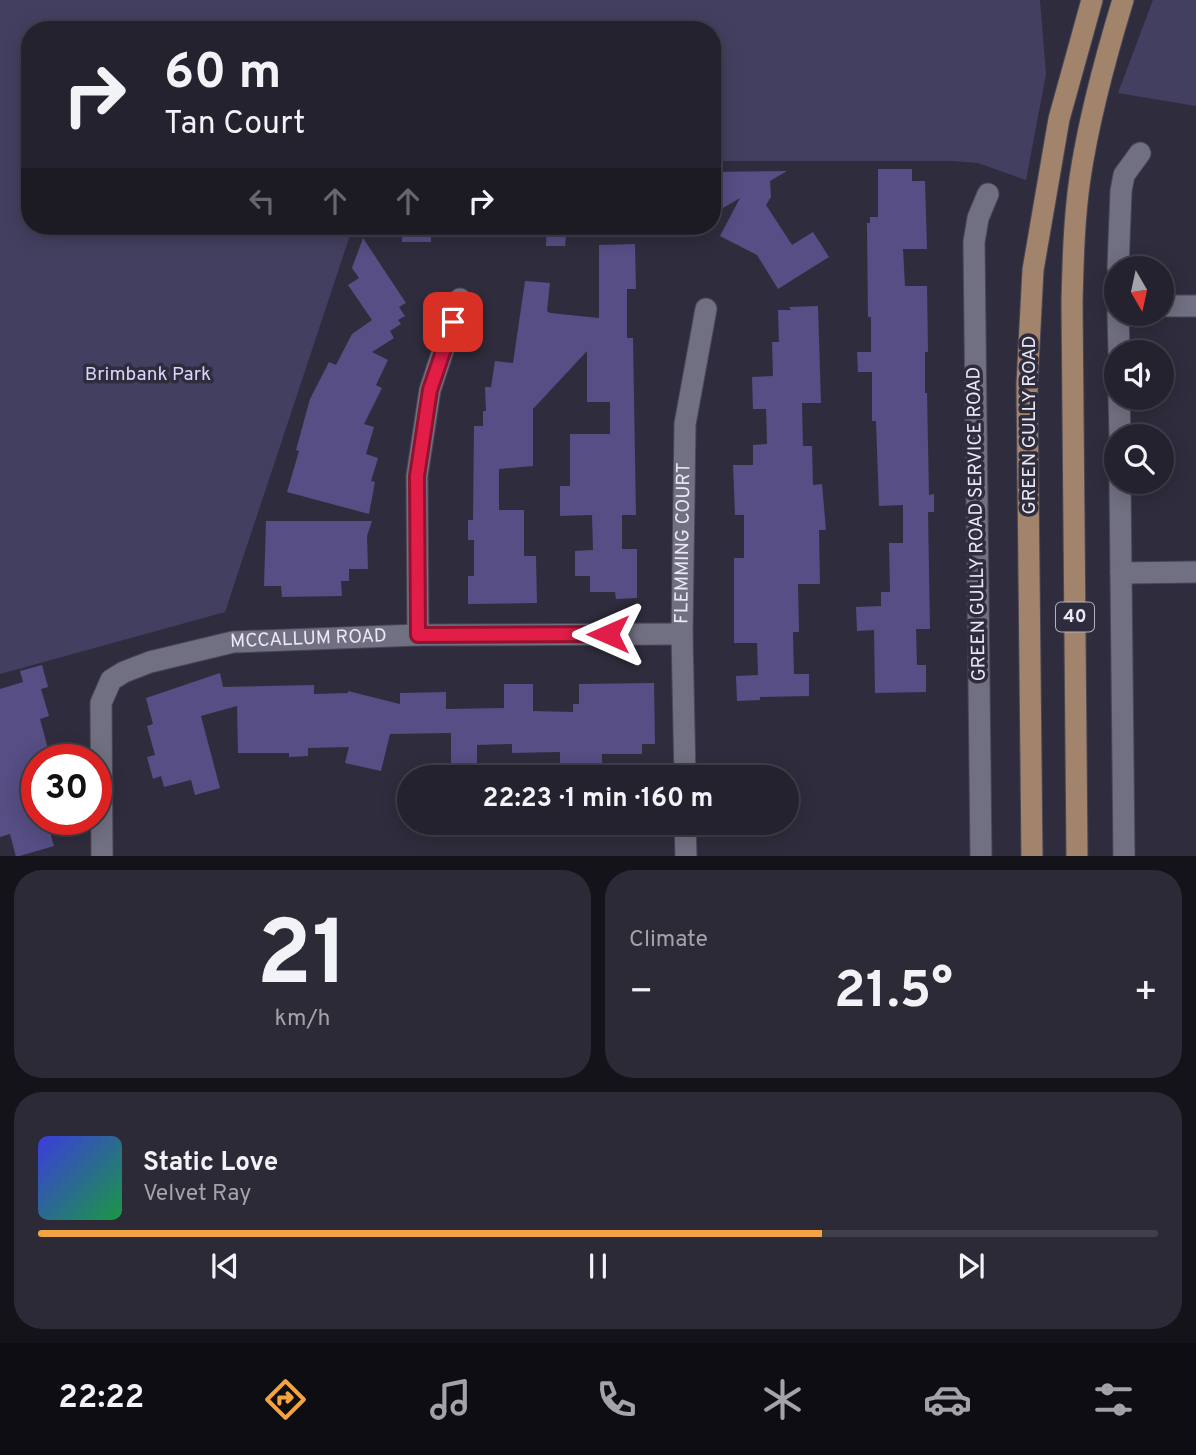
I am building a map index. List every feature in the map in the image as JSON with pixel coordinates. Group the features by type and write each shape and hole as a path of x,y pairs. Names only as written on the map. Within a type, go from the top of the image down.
{"main road":[{"name":"GREEN GULLY ROAD","path":"1032,856 1027,384 1033,270 1059,119 1092,0"},
{"name":"40","path":"1077,856 1072,315 1074,234 1080,179 1090,128 1102,71 1123,0"}],"street":[{"path":"1118,256 1124,175 1140,153"},
{"name":"GREEN GULLY ROAD SERVICE ROAD","path":"981,856 974,242 978,218 988,194"},
{"path":"418,635 417,476 430,390 460,299"},
{"path":"1174,306 1196,306"},
{"name":"FLEMMING COURT","path":"685,765 682,634 685,424 706,309"},
{"path":"1120,494 1124,856"},
{"path":"1121,573 1196,572"},
{"name":"MCCALLUM ROAD","path":"102,856 101,704 111,680 150,662 233,642 418,635 682,634"},
{"path":"685,835 686,856"}],"green space":[{"name":"Brimbank Park","path":"0,0 1040,0 1046,74 1026,180 978,163 953,161 721,161 721,21 21,21 21,235 350,235 225,612 0,674"},
{"path":"1153,0 1196,0 1196,106 1118,93"}],"building":[{"path":"878,169 912,169 912,181 925,181 927,249 903,249 905,286 927,286 928,352 925,352 925,393 929,495 934,494 934,512 928,512 930,629 916,629 917,665 926,665 926,692 875,693 874,630 857,631 856,607 881,606 881,592 890,592 889,543 903,543 903,505 879,506 876,421 872,421 872,372 858,372 857,352 871,352 867,223 870,223 870,217 878,217"},
{"path":"787,171 770,181 771,197 766,205 792,245 813,232 829,257 778,289 757,255 720,236 740,198 721,208 721,172"},
{"path":"402,235 431,235 431,242 402,242"},
{"path":"547,235 566,235 565,246 546,246"},
{"path":"363,238 406,303 399,307 405,316 398,320 401,324 390,331 394,338 372,352 388,360 376,385 382,388 364,424 374,427 366,454 378,458 371,481 375,482 369,514 287,492 310,399 329,362 336,365 352,334 372,320 348,285 359,278 352,268"},
{"path":"635,244 636,289 627,289 627,338 633,338 636,515 622,515 622,549 637,549 637,598 616,599 615,592 590,592 590,576 575,576 575,551 593,550 592,515 560,516 560,486 570,486 570,434 610,434 610,402 587,402 587,351 533,409 533,466 499,469 499,510 524,510 524,556 536,556 537,603 468,604 468,576 474,576 474,540 468,540 468,520 473,520 474,426 483,426 483,411 486,411 485,387 491,387 495,361 513,363 525,281 550,283 547,311 550,313 599,318 599,245"},
{"path":"818,306 821,403 802,403 803,446 812,446 813,485 822,484 826,530 819,530 820,584 798,584 799,632 793,632 794,674 809,674 809,696 760,697 760,700 737,701 736,676 758,675 757,643 734,643 734,558 744,558 744,515 735,515 733,465 753,465 753,445 767,444 766,409 753,409 752,377 773,376 772,342 779,342 778,310"},
{"path":"266,521 372,521 367,536 368,569 349,569 349,581 341,581 342,596 282,597 281,586 264,586"},
{"path":"42,665 48,687 41,689 49,716 40,719 47,744 21,744 21,835 51,835 54,846 16,856 10,834 0,837 0,689 23,682 20,671"},
{"path":"220,673 223,687 314,685 314,694 348,691 400,704 400,693 446,692 446,709 504,708 504,684 533,684 533,711 573,712 573,704 579,704 579,684 654,683 655,744 642,744 642,754 602,754 602,765 560,765 560,752 512,753 512,744 477,745 477,765 451,765 451,733 390,734 381,771 345,763 349,747 308,748 308,756 289,757 289,753 238,753 237,706 201,716 220,788 195,795 191,780 164,787 161,776 153,779 147,757 155,755 147,726 153,724 146,698"}],"route":[{"path":"453,322 430,390 417,476 418,635 608,634"}]}
